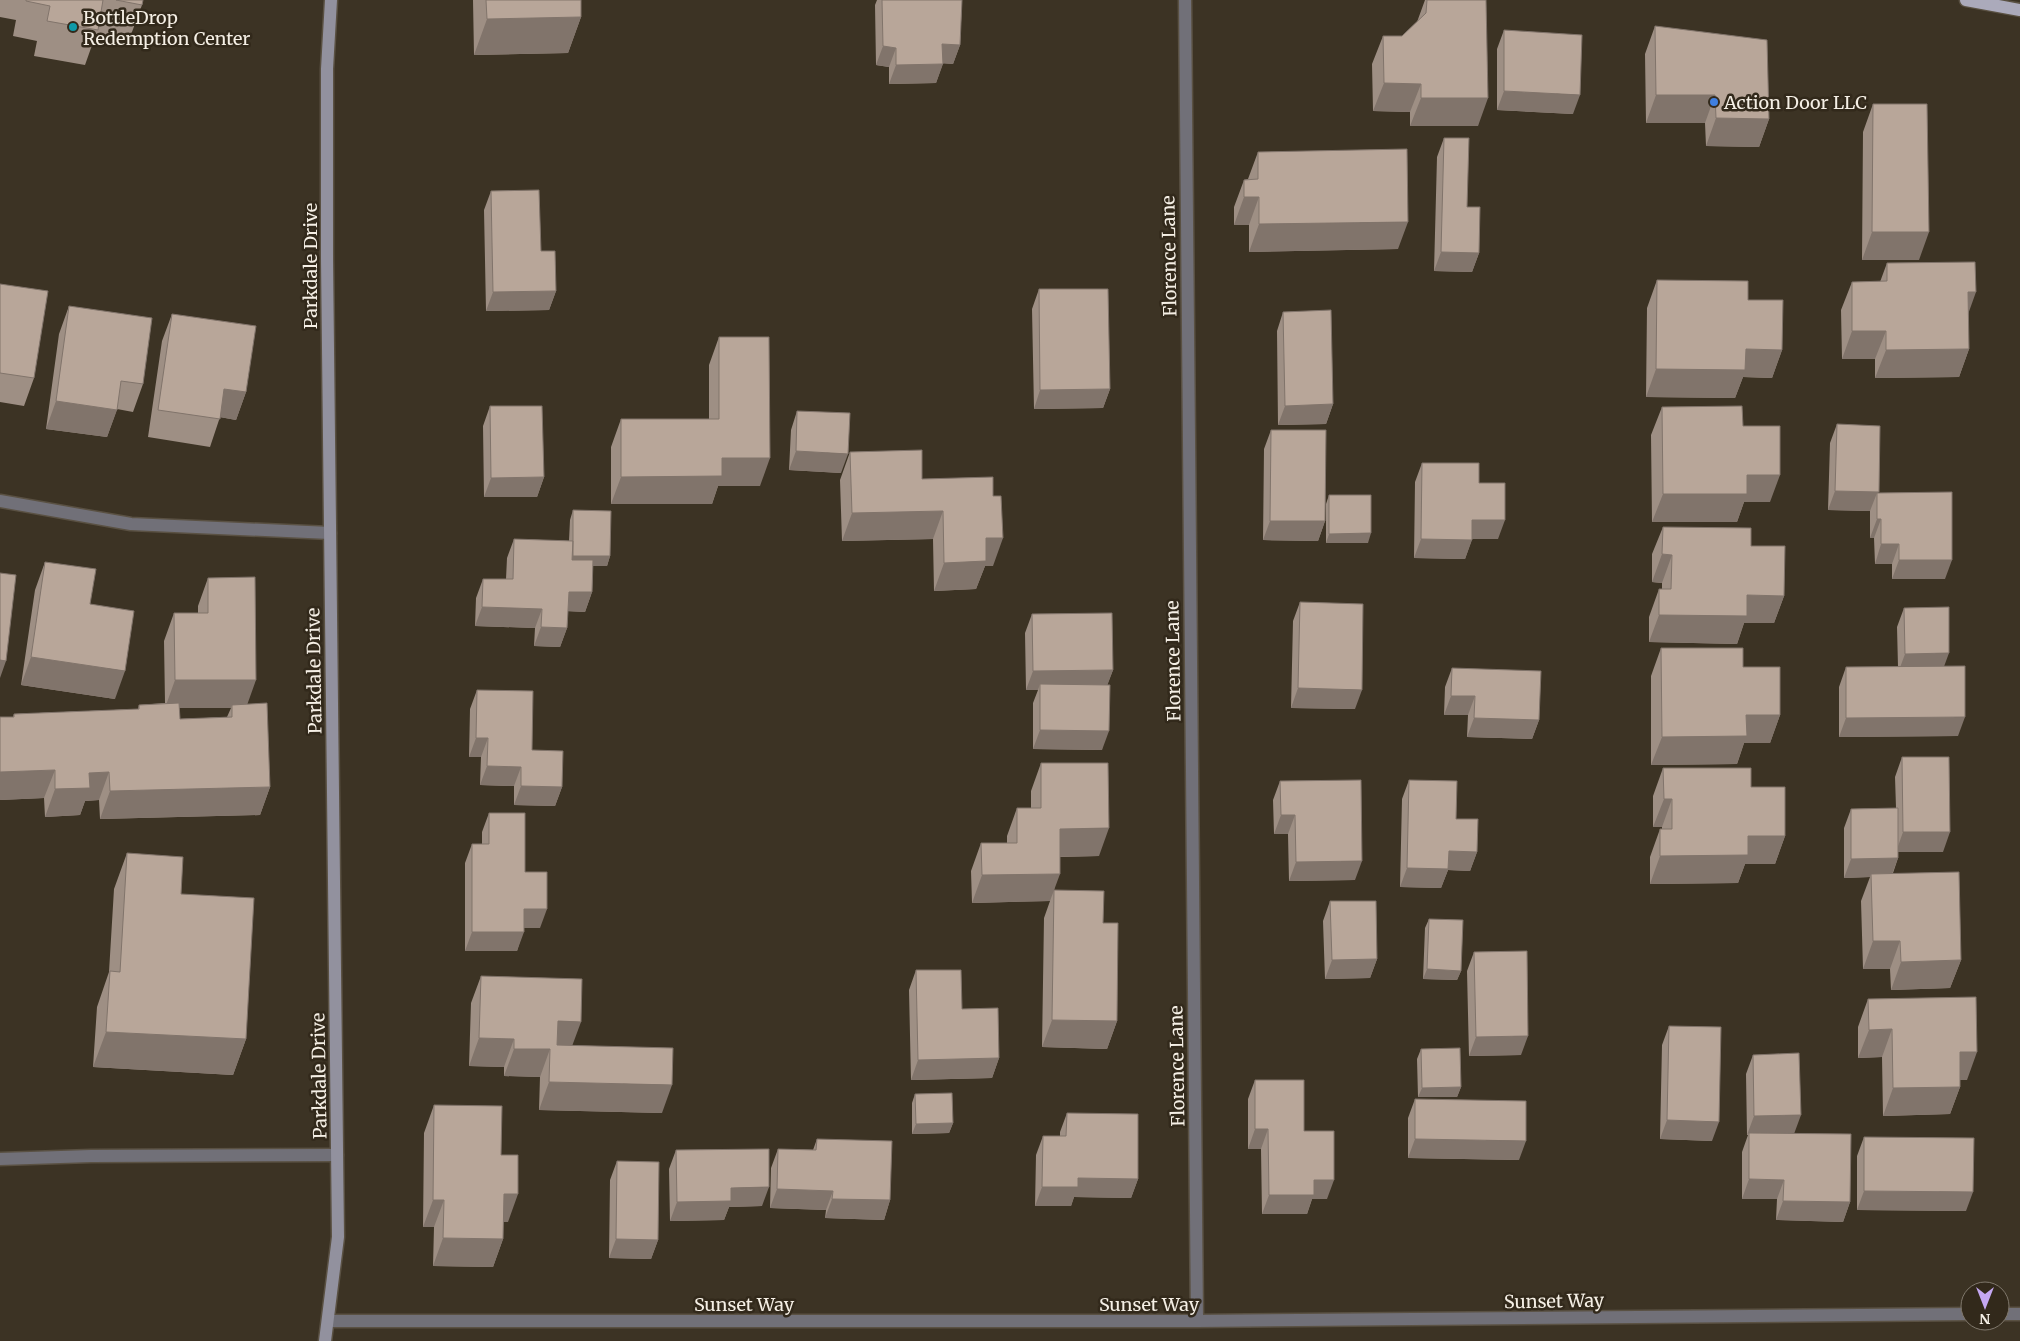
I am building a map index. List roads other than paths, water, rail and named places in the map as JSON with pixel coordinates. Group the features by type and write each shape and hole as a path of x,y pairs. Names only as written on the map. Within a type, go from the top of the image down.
{"main road":[{"name":"Parkdale Drive","path":"325,1341 338,1237 327,69 331,0"},
{"path":"1966,0 2020,10"}],"street":[{"name":"Florence Lane","path":"1185,0 1197,1322"},
{"path":"0,501 131,524 330,533"},
{"path":"0,1159 91,1156 337,1154"},
{"name":"Sunset Way","path":"328,1321 1197,1322 1960,1314"}],"place":[{"name":"BottleDrop Redemption Center","path":"73,27"},
{"name":"Action Door LLC","path":"1714,102"}]}
